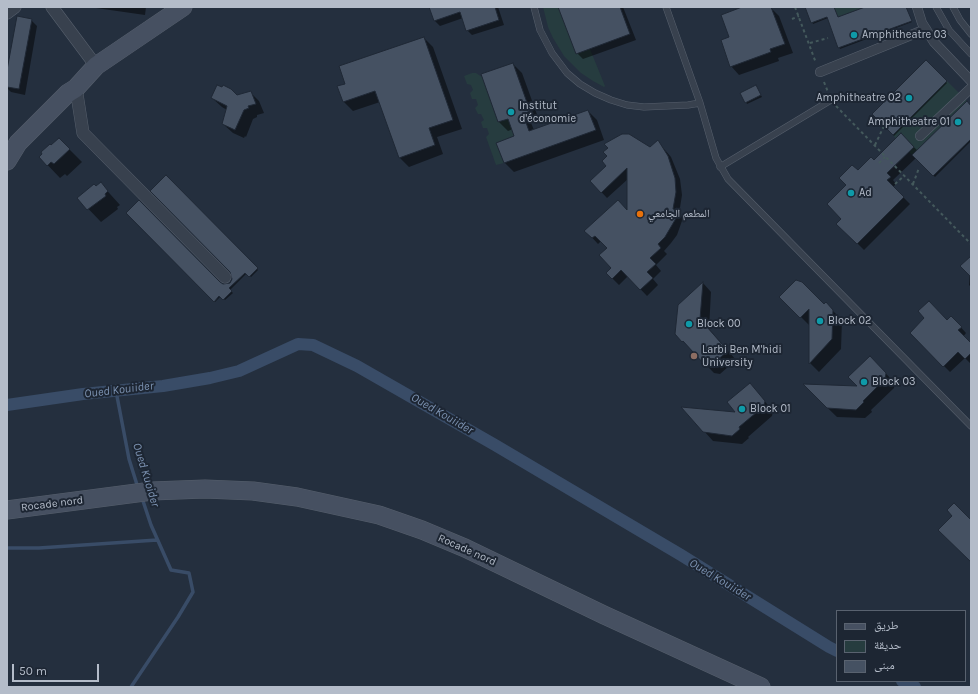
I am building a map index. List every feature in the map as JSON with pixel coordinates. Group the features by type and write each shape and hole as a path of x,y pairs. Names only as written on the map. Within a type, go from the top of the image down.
{"main road":[{"path":"7,161 18,143 68,93 76,88 96,66 184,7"},
{"name":"Rocade nord","path":"7,510 152,491 205,489 252,491 297,497 379,515 422,530 465,548 604,615 761,687"}],"street":[{"path":"7,13 15,7"},
{"path":"52,7 96,66"},
{"path":"917,7 922,23 934,42 971,81"},
{"path":"820,72 926,29"},
{"path":"76,88 83,133 225,277"},
{"path":"920,136 971,88"}],"lane":[{"path":"534,7 540,30 552,53 567,73 580,84 595,93 627,105 644,107 681,106 700,103"},
{"path":"666,7 700,103 716,158 720,166 735,186 971,426"},
{"path":"936,7 949,30 971,54"},
{"path":"953,7 960,20 971,34"},
{"path":"720,166 831,100"}],"path":[{"path":"795,7 831,100 971,244"},
{"path":"792,19 799,16"},
{"path":"809,43 828,38"},
{"path":"875,146 884,126"},
{"path":"879,163 887,157"},
{"path":"913,184 919,168"},
{"path":"895,184 904,176"}],"green space":[{"path":"543,7 558,7 590,49 605,86 604,87 581,73 564,56 548,27"},
{"path":"834,7 865,7 828,21 828,17 836,14"},
{"path":"476,73 482,77 498,122 508,119 514,136 496,143 504,163 496,165 486,137 489,134 487,128 483,128 481,122 484,120 475,108 478,105 476,99 472,99 470,93 473,90 471,85 467,84 464,76"},
{"path":"947,81 967,101 912,155 909,152 914,147 902,134 896,139 893,135"}],"building":[{"path":"429,7 495,7 499,20 466,31 460,12 434,21"},
{"path":"558,7 620,7 630,34 576,54"},
{"path":"742,7 771,7 785,44 770,49 771,52 730,67 721,40 729,37 721,15"},
{"name":"Amphitheatre 03","path":"805,7 834,7 838,17 865,7 906,7 912,21 838,48 827,17 811,23"},
{"path":"17,16 32,19 19,89 7,87 7,70"},
{"path":"424,37 453,120 429,128 435,145 399,158 375,91 343,102 337,86 345,84 339,66"},
{"name":"Amphitheatre 02","path":"926,60 947,81 893,135 872,114"},
{"name":"Institut d'économie","path":"513,63 530,111 523,114 529,131 588,110 596,130 504,163 496,143 514,136 508,119 498,122 481,74"},
{"path":"217,85 222,87 223,85 231,89 237,95 251,91 256,104 248,106 249,108 244,110 235,130 222,124 227,106 211,98"},
{"path":"756,85 761,95 745,103 740,93"},
{"name":"Amphitheatre 01","path":"967,101 971,106 971,139 933,176 912,155"},
{"path":"901,133 914,147 887,173 891,177 887,180 904,197 857,244 836,224 841,219 827,204 846,185 839,178 852,165 858,170 871,157 874,160"},
{"name":"المطعم الجامعي","path":"622,134 629,134 650,147 658,140 668,156 675,178 676,192 673,209 678,210 675,220 665,237 658,244 661,248 650,258 656,264 647,272 653,278 640,290 621,270 612,279 606,273 611,268 599,255 607,248 595,236 592,238 584,231 618,200 627,210 627,168 601,193 590,181 606,166 602,161 607,156 603,152 608,148 604,144"},
{"path":"59,138 70,149 54,164 51,162 47,166 39,157 42,154 41,152"},
{"path":"166,175 258,268 249,277 245,273 229,288 232,291 223,300 219,296 214,302 126,213 139,200 220,282 223,284 230,283 232,279 230,272 150,191"},
{"path":"101,182 108,191 105,194 106,196 87,210 77,198 94,184 96,186"},
{"path":"971,256 971,277 960,266"},
{"name":"Block 02","path":"796,280 802,282 824,304 826,302 833,310 832,339 809,364 809,309 800,318 779,297"},
{"name":"Block 00","path":"703,282 700,319 728,351 710,366 704,364 675,334 678,305"},
{"path":"929,301 947,320 951,316 962,327 958,330 971,343 971,353 965,359 958,352 943,367 910,333 924,318 918,311"},
{"name":"Block 03","path":"870,356 886,373 885,379 856,410 827,408 803,384 857,386 848,377"},
{"name":"Block 01","path":"750,383 765,401 764,405 739,427 740,429 732,436 703,432 681,407 735,412 727,402"},
{"path":"954,503 971,520 971,562 938,530 952,516 947,510"}],"waterway":[{"name":"Oued Kouiider","path":"7,405 83,394 163,386 210,378 239,371 298,344 313,345 357,366 495,445 681,555 836,650"},
{"name":"Oued Kuoider","path":"116,391 129,459 138,488"},
{"name":"Oued Kuoider","path":"131,687 193,592 189,573 171,570 151,525 142,498"},
{"name":"Oued Kuoider","path":"7,548 39,548 157,540"},
{"name":"Oued Kouiider","path":"904,682 915,687"}],"place":[{"name":"Amphitheatre 03","path":"854,35"},
{"name":"Amphitheatre 02","path":"909,98"},
{"name":"Institut d'économie","path":"511,112"},
{"name":"Amphitheatre 01","path":"958,122"},
{"name":"Ad","path":"851,193"},
{"name":"المطعم الجامعي","path":"640,214"},
{"name":"Block 02","path":"820,321"},
{"name":"Block 00","path":"689,324"},
{"name":"Larbi Ben M'hidi University","path":"694,356"},
{"name":"Block 03","path":"864,382"},
{"name":"Block 01","path":"742,409"}]}
